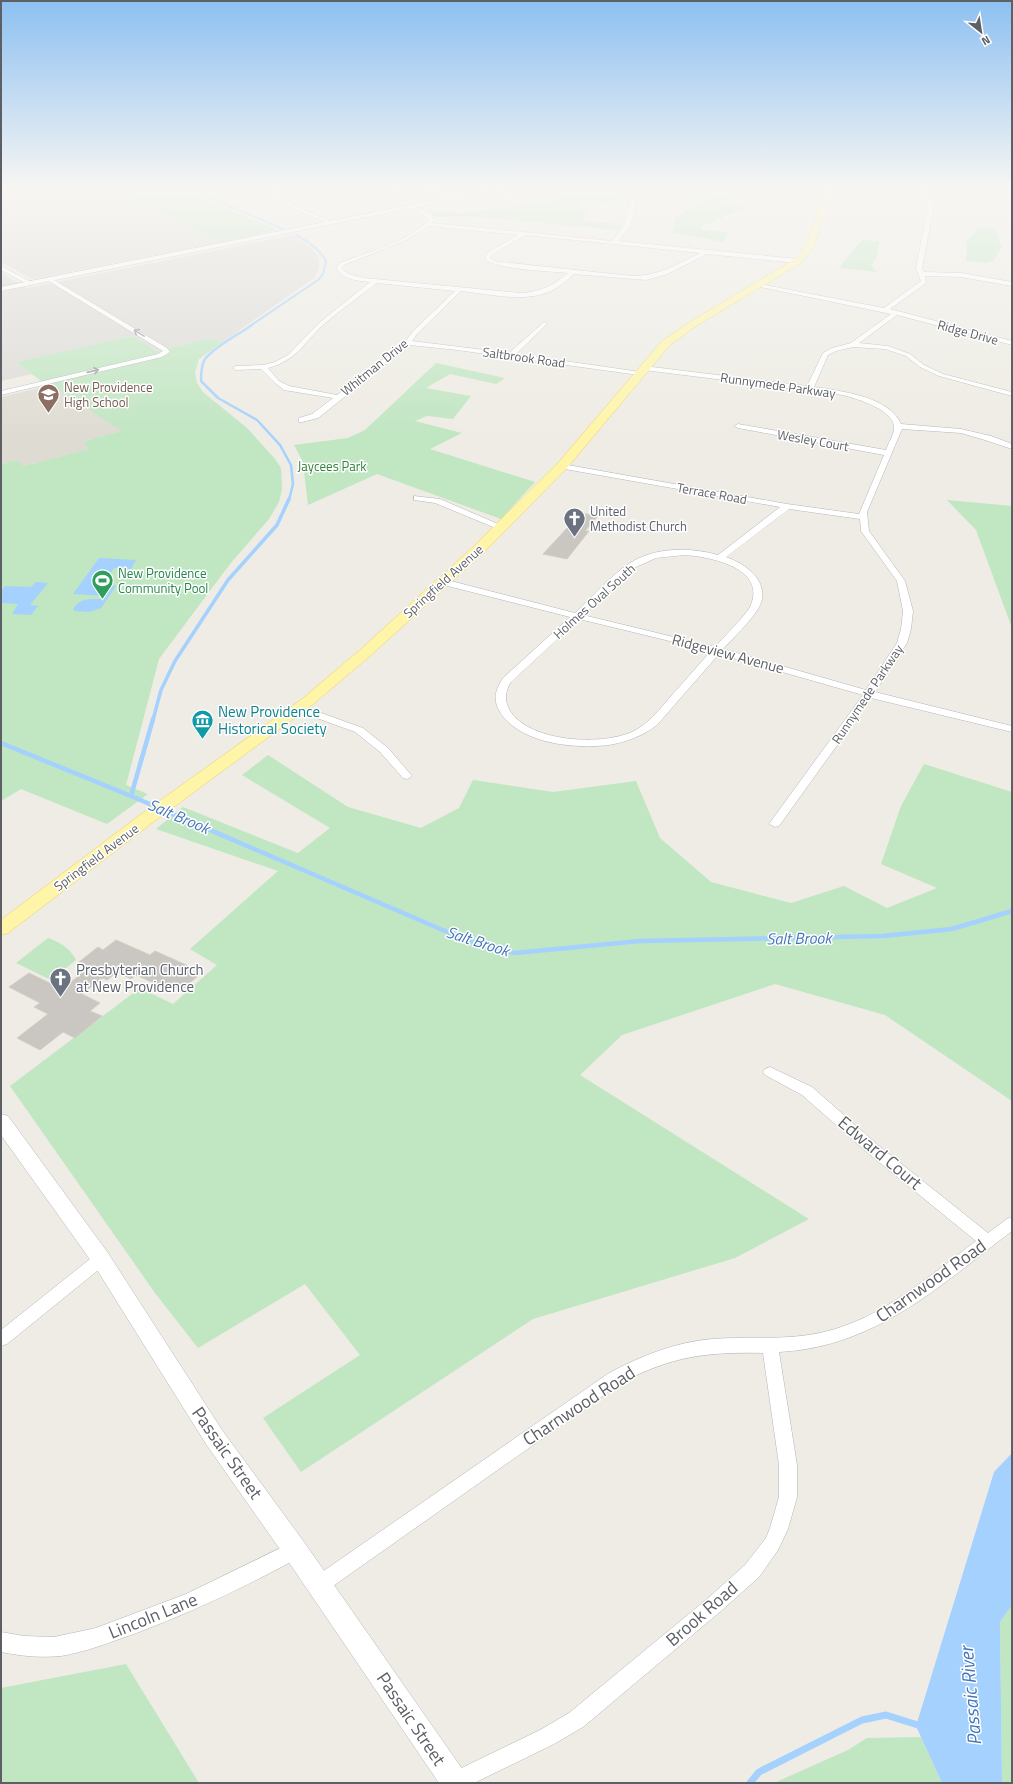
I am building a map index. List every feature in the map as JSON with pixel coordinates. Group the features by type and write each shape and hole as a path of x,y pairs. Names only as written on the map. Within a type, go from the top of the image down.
{"main road":[{"name":"Springfield Avenue","path":"1,929 146,819 299,708 365,653 501,527 562,466 659,350 679,333 784,270"}],"street":[{"path":"5,270 29,283"},
{"path":"1,288 93,270"},
{"path":"340,270 345,275 376,281 508,296 534,294 554,289 574,272"},
{"path":"558,270 632,278 653,277 670,270"},
{"path":"886,310 922,285 924,282 920,270"},
{"path":"922,274 957,275 1010,282"},
{"path":"1,393 164,354 167,352 165,349 49,279"},
{"path":"236,368 263,367 290,356 321,324 376,281"},
{"name":"Ridge Drive","path":"759,286 886,310 1012,343"},
{"name":"Whitman Drive","path":"302,420 315,416 408,344 415,332 459,290"},
{"path":"853,345 896,313"},
{"path":"511,355 544,324"},
{"path":"1001,340 1012,334"},
{"name":"Saltbrook Road","path":"408,344 456,348 641,370"},
{"path":"810,388 825,354 834,349 853,345 877,346 894,349 908,355 922,366 942,375 1012,394"},
{"path":"263,367 277,382 287,388 338,397"},
{"name":"Runnymede Parkway","path":"641,370 810,388 843,393 864,400 887,412 898,422 898,426"},
{"name":"Wesley Court","path":"738,426 888,453"},
{"path":"863,517 863,512 892,446 898,426 961,431 988,438 1012,447"},
{"name":"Terrace Road","path":"562,466 787,506 863,517"},
{"path":"417,498 438,501 501,527"},
{"path":"720,557 787,506"},
{"name":"Runnymede Parkway","path":"775,824 869,694 902,643 906,629 908,611 901,581 865,531 863,517"},
{"name":"Holmes Oval South","path":"679,552 720,557 734,562 746,571 755,584 758,597 754,608 648,728 630,736 604,742 579,743 558,740 526,730 506,715 500,697 501,688 507,680 627,570 652,556 679,552"},
{"name":"Ridgeview Avenue","path":"443,582 717,650 869,694 1012,729"},
{"path":"299,708 359,730 384,750 407,776"},
{"name":"Edward Court","path":"770,1072 808,1091 874,1150 987,1241"},
{"name":"Passaic Street","path":"1,1121 101,1259 214,1437 295,1550 454,1782"},
{"name":"Charnwood Road","path":"319,1585 615,1378 636,1367 679,1352 726,1345 770,1346 820,1340 866,1326 905,1303 1012,1223"},
{"path":"1,1339 101,1259"},
{"name":"Brook Road","path":"454,1782 547,1737 576,1720 736,1586 752,1571 772,1544 784,1513 789,1481 788,1465 770,1346"},
{"name":"Lincoln Lane","path":"1,1642 23,1647 61,1646 99,1637 154,1617 247,1576 295,1550"}],"shaded area":[{"path":"16,270 77,270 32,279"},
{"path":"116,270 318,270 314,278 224,341 207,339 157,351 132,336 16,362 32,374 1,381 1,273 27,288"},
{"name":"New Providence High School","path":"52,385 123,431 84,441 90,449 24,466 17,460 1,464 1,397"}],"green space":[{"path":"860,270 876,270 877,272"},
{"path":"132,336 157,351 207,339 224,341 199,359 195,373 197,383 203,392 247,428 275,459 281,468 282,489 279,502 269,519 230,564 159,659 126,785 148,794 107,824 21,789 1,801 1,464 17,460 24,466 89,449 84,441 122,431 51,385 41,381 16,362"},
{"name":"Jaycees Park","path":"436,363 505,378 496,384 450,374 426,388 471,396 453,419 427,416 415,421 462,433 430,449 535,482 501,519 377,474 308,505 303,462 294,445 348,438 365,430"},
{"path":"947,500 1012,506 1012,628 976,530"},
{"path":"268,755 348,807 421,828 459,808 473,780 553,792 636,781 660,838 711,882 791,903 844,886 887,908 937,888 881,864 901,806 924,764 1012,792 1012,1101 885,1015 775,984 622,1035 580,1075 809,1219 735,1258 533,1319 301,1472 263,1418 360,1355 305,1284 198,1348 155,1293 10,1086 140,988 173,1004 217,965 190,949 278,871 156,829 183,807 298,853 330,828 242,775"},
{"path":"48,938 64,946 76,960 51,980 16,963"},
{"path":"1012,1605 1012,1783 1002,1783 1000,1622"},
{"path":"126,1664 199,1783 1,1783 1,1688"},
{"path":"921,1737 942,1783 774,1783 848,1750 867,1738"}],"water":[{"path":"99,558 136,560 131,569 114,568 102,585 116,586 101,608 89,612 75,611 73,609 82,601 89,599 102,599 104,596 73,594"},
{"path":"36,582 48,583 30,605 38,606 31,615 12,614 18,604 1,603 1,591 5,586 31,587"},
{"name":"Passaic River","path":"1012,1453 1012,1605 1000,1622 1002,1783 942,1783 916,1726 994,1472"}],"building":[{"name":"United Methodist Church","path":"581,513 598,516 585,531 589,531 567,559 543,554"},
{"name":"Presbyterian Church at New Providence","path":"116,940 150,955 155,951 193,968 188,972 198,976 180,991 173,987 169,990 136,975 131,979 117,972 107,980 103,978 82,994 100,1003 90,1011 102,1016 75,1038 63,1032 40,1050 17,1038 48,1014 34,1007 40,1003 9,987 29,973 62,989 90,967 79,962 98,947 103,950"}],"waterway":[{"path":"250,326 318,280 324,270"},
{"path":"252,325 209,354 203,364 201,381 218,398 257,420 280,445 291,465 293,484 289,500"},
{"path":"153,720 161,690 175,661 228,580 277,525 289,499"},
{"path":"131,796 153,719"},
{"name":"Salt Brook","path":"1,743 131,796"},
{"name":"Salt Brook","path":"131,796 466,940 515,953 640,941 883,936 952,929 1012,911"},
{"path":"750,1783 759,1772 862,1720 886,1715 921,1726"}],"place":[{"name":"New Providence High School","path":"49,414"},
{"name":"United Methodist Church","path":"575,538"},
{"name":"New Providence Community Pool","path":"102,600"},
{"name":"New Providence Historical Society","path":"203,740"},
{"name":"Presbyterian Church at New Providence","path":"61,998"}]}
